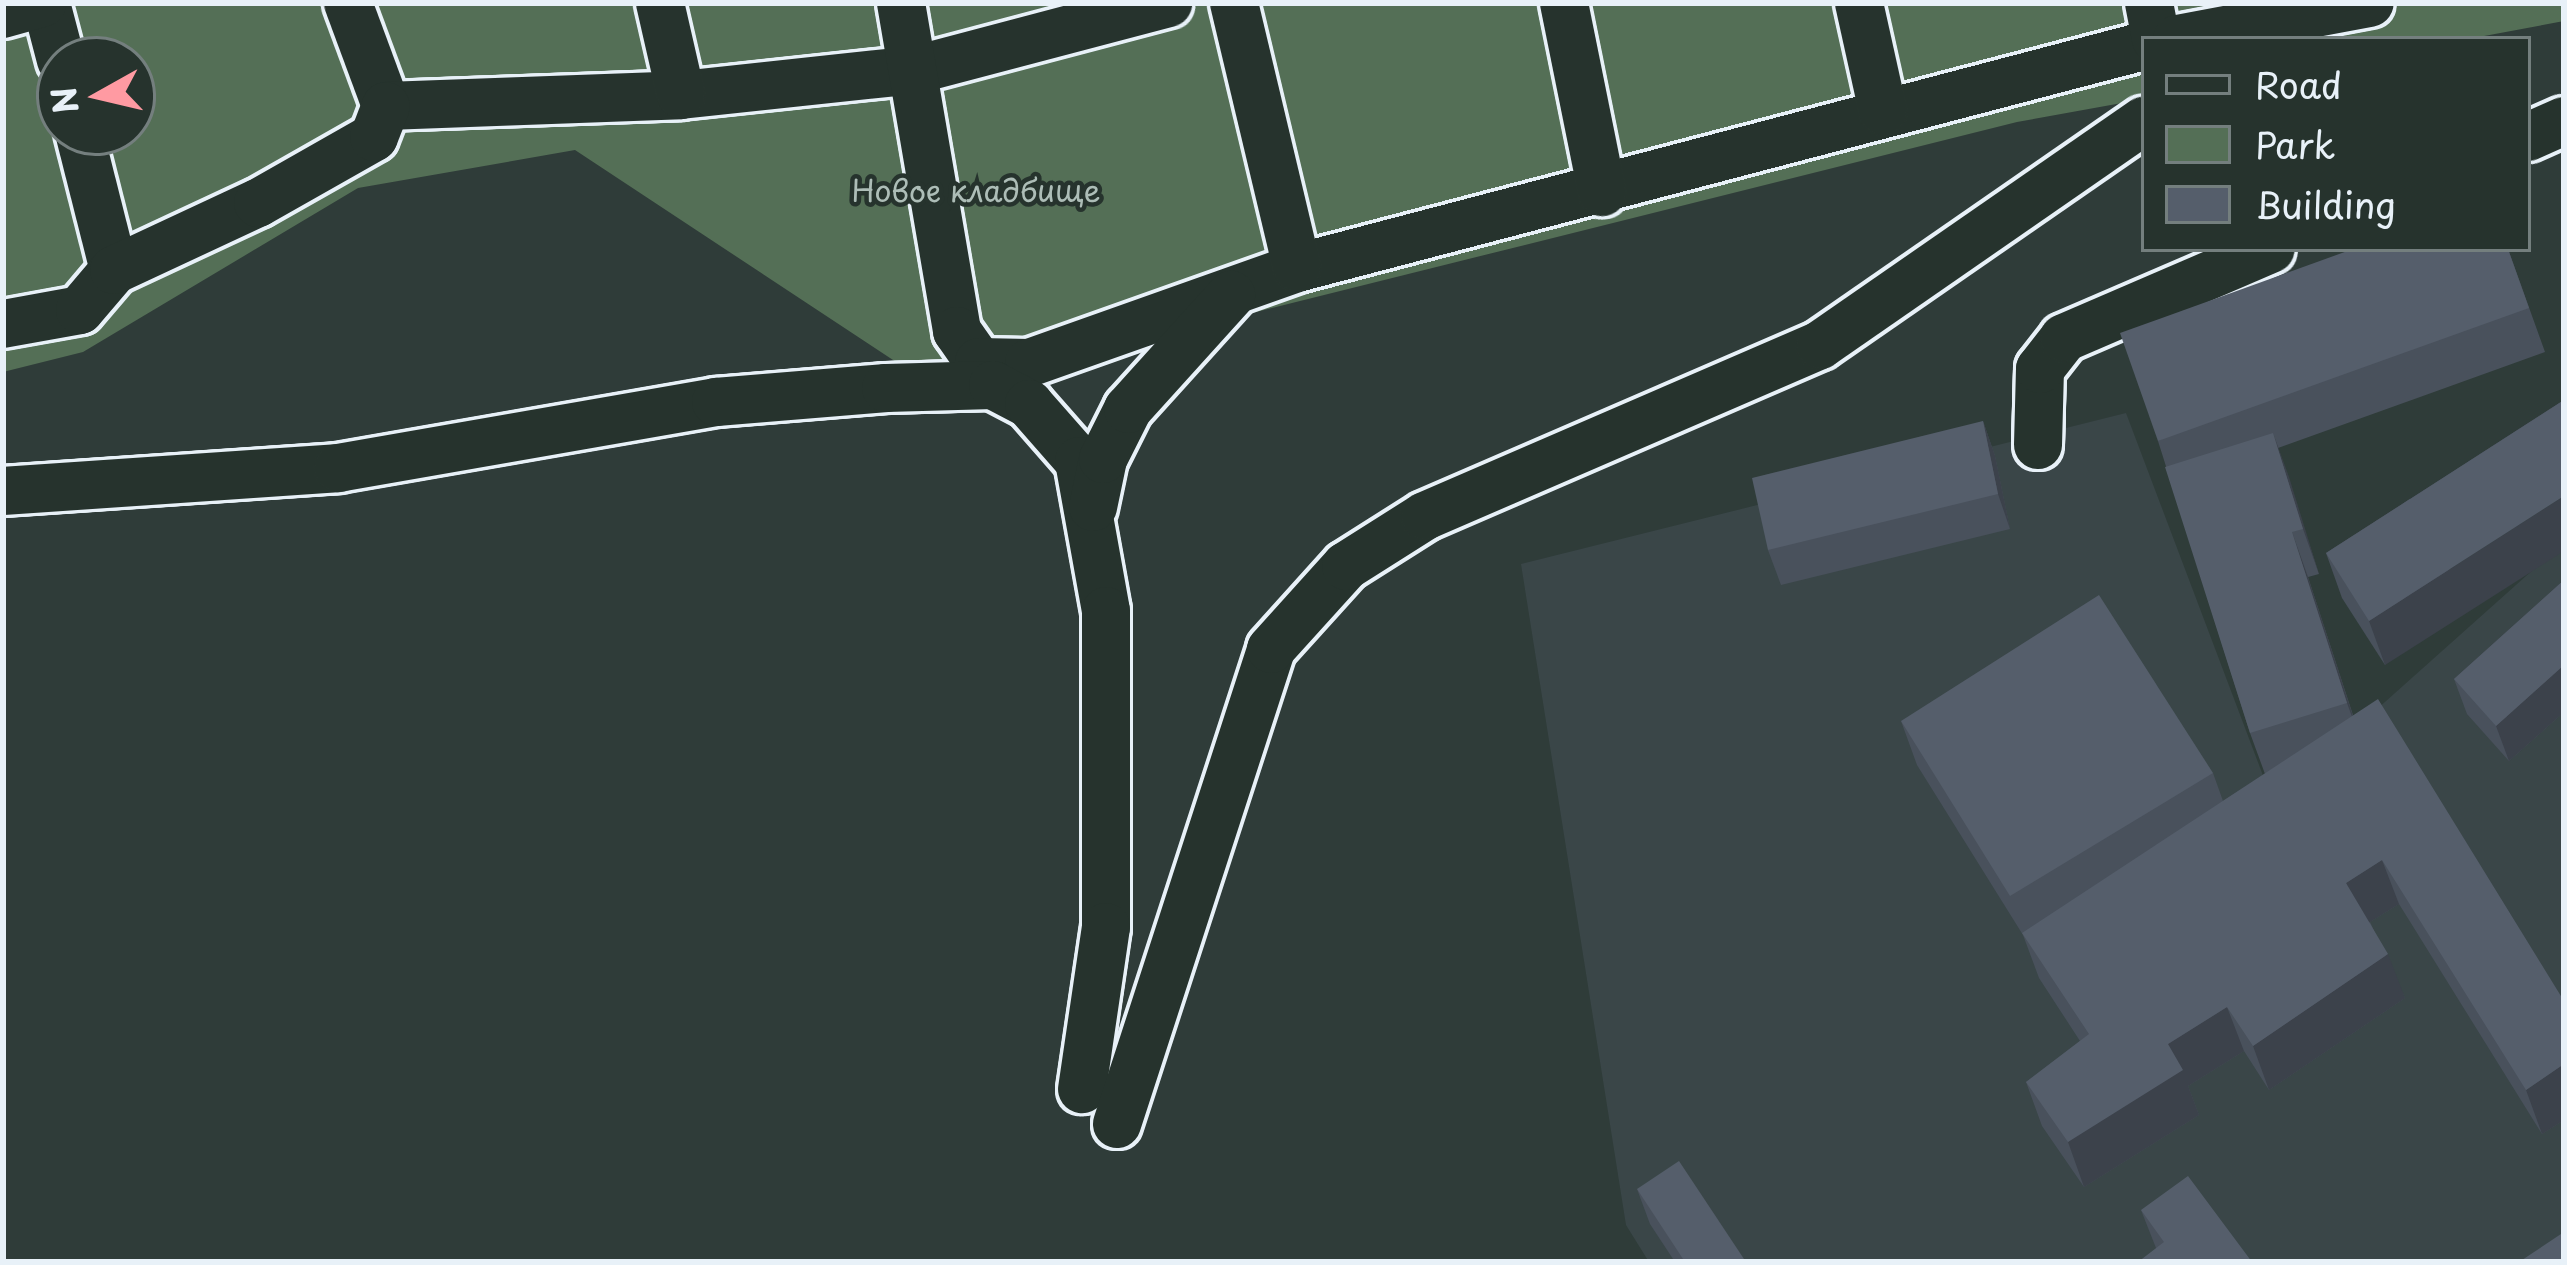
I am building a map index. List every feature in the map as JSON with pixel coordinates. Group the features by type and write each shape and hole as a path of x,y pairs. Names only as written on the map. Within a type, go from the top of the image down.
{"lane":[{"path":"3,14 44,3 54,36"},
{"path":"3,324 80,310 114,270 258,203 374,137 386,106 348,3"},
{"path":"660,3 681,95"},
{"path":"901,3 957,331 979,362 1029,404 1079,461 1093,507 1111,758 1106,927 1082,1089"},
{"path":"386,106 681,95 916,70 1168,3"},
{"path":"1234,3 1297,268"},
{"path":"1564,3 1602,192"},
{"path":"1859,3 1883,111"},
{"path":"2149,3 2155,36"},
{"path":"2204,36 2259,30 2370,3"},
{"path":"979,362 1029,363 1297,268 1602,192 1883,111 2141,47"},
{"path":"2531,136 2564,122"},
{"path":"1117,1124 1271,649 1346,566 1425,516 1820,345 2141,123"},
{"path":"85,156 114,270"},
{"path":"2038,446 2040,369 2064,338 2264,252"},
{"path":"1093,507 1103,459 1128,410 1236,290"},
{"path":"3,490 338,469 716,402 993,385 1029,404"}],"shaded area":[{"path":"2126,413 2273,802 2564,542 2564,1262 1649,1262 1626,1225 1521,564"}],"green space":[{"name":"Новое кладбище","path":"3,3 2564,3 2564,21 2484,36 2141,36 2141,100 2017,122 940,391 575,150 358,188 83,352 3,372"}],"building":[{"path":"2345,252 2509,252 2529,308 2158,441 2120,333"},
{"path":"2564,400 2564,496 2369,621 2326,553"},
{"path":"1983,421 1998,494 1768,550 1752,478"},
{"path":"2273,433 2303,529 2292,532 2347,703 2250,733 2165,467"},
{"path":"2564,580 2564,665 2496,726 2454,679"},
{"path":"2099,595 2213,773 2010,896 1901,721"},
{"path":"2378,699 2564,1001 2564,1064 2526,1090 2382,860 2346,883 2388,954 2253,1046 2227,1007 2168,1044 2183,1070 2068,1142 2026,1082 2089,1034 2022,933"},
{"path":"1679,1161 1746,1262 1685,1262 1637,1189"},
{"path":"2188,1176 2252,1262 2138,1262 2164,1242 2141,1210"},
{"path":"2564,1232 2564,1262 2519,1262"}]}
